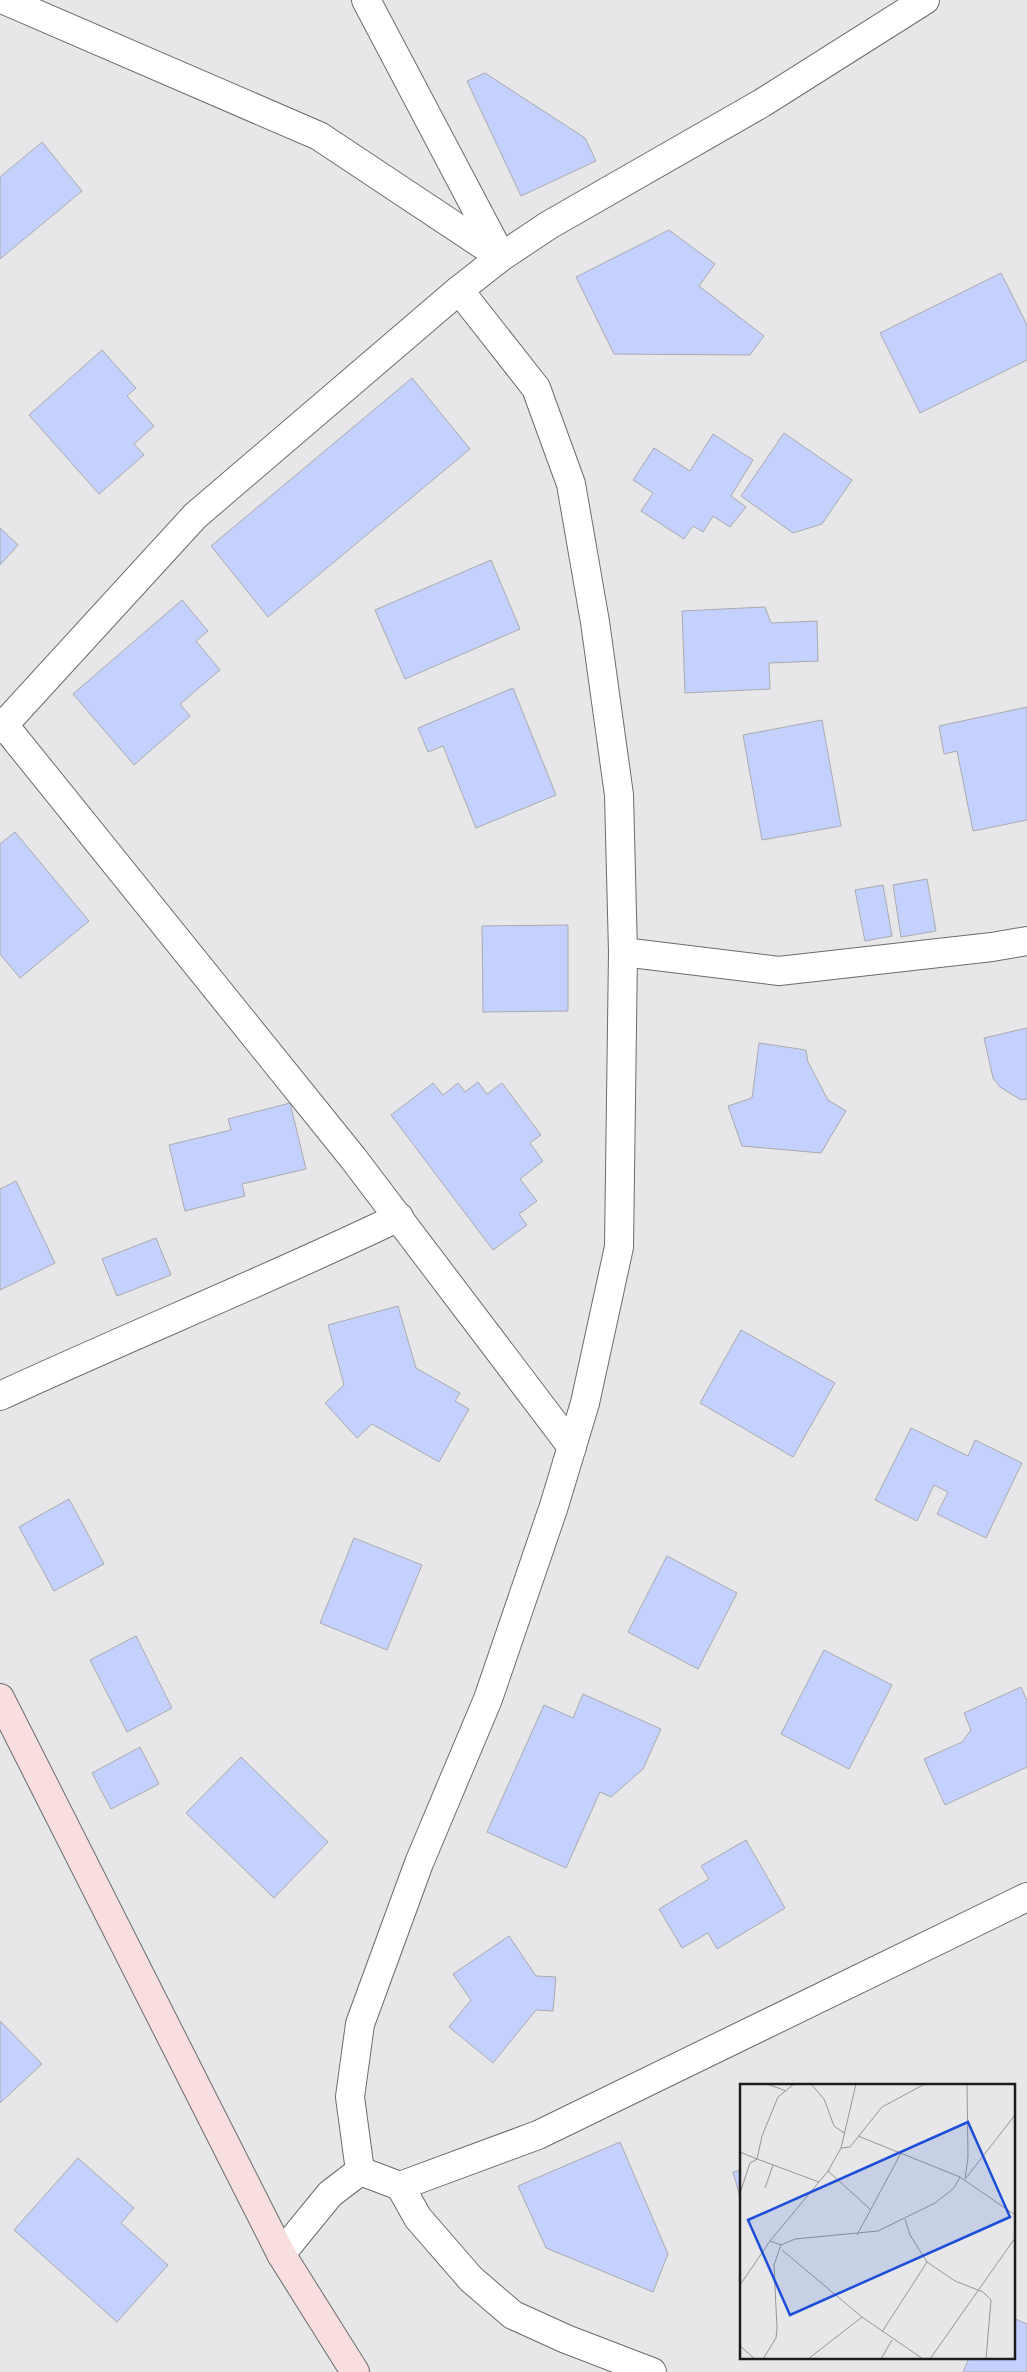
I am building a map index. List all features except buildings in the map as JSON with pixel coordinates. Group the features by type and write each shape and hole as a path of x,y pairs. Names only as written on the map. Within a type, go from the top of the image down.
{"main road":[{"path":"0,1698 281,2254 354,2372"}],"street":[{"path":"4,0 319,136 502,257"},
{"path":"366,0 502,257"},
{"path":"572,1447 399,1217 2,727 196,516 459,290 548,225 762,103 925,0"},
{"path":"360,2171 350,2097 360,2024 419,1863 488,1699 572,1447 585,1403 619,1247 623,952 619,795 595,622 571,484 536,388 459,290"},
{"path":"623,952 779,971 992,947 1027,941"},
{"path":"0,1396 330,1250 399,1217"},
{"path":"400,2186 538,2135 1027,1897"},
{"path":"360,2171 400,2186 418,2218 471,2279 513,2315 566,2339 652,2372"},
{"path":"281,2254 330,2194 360,2171"}]}
